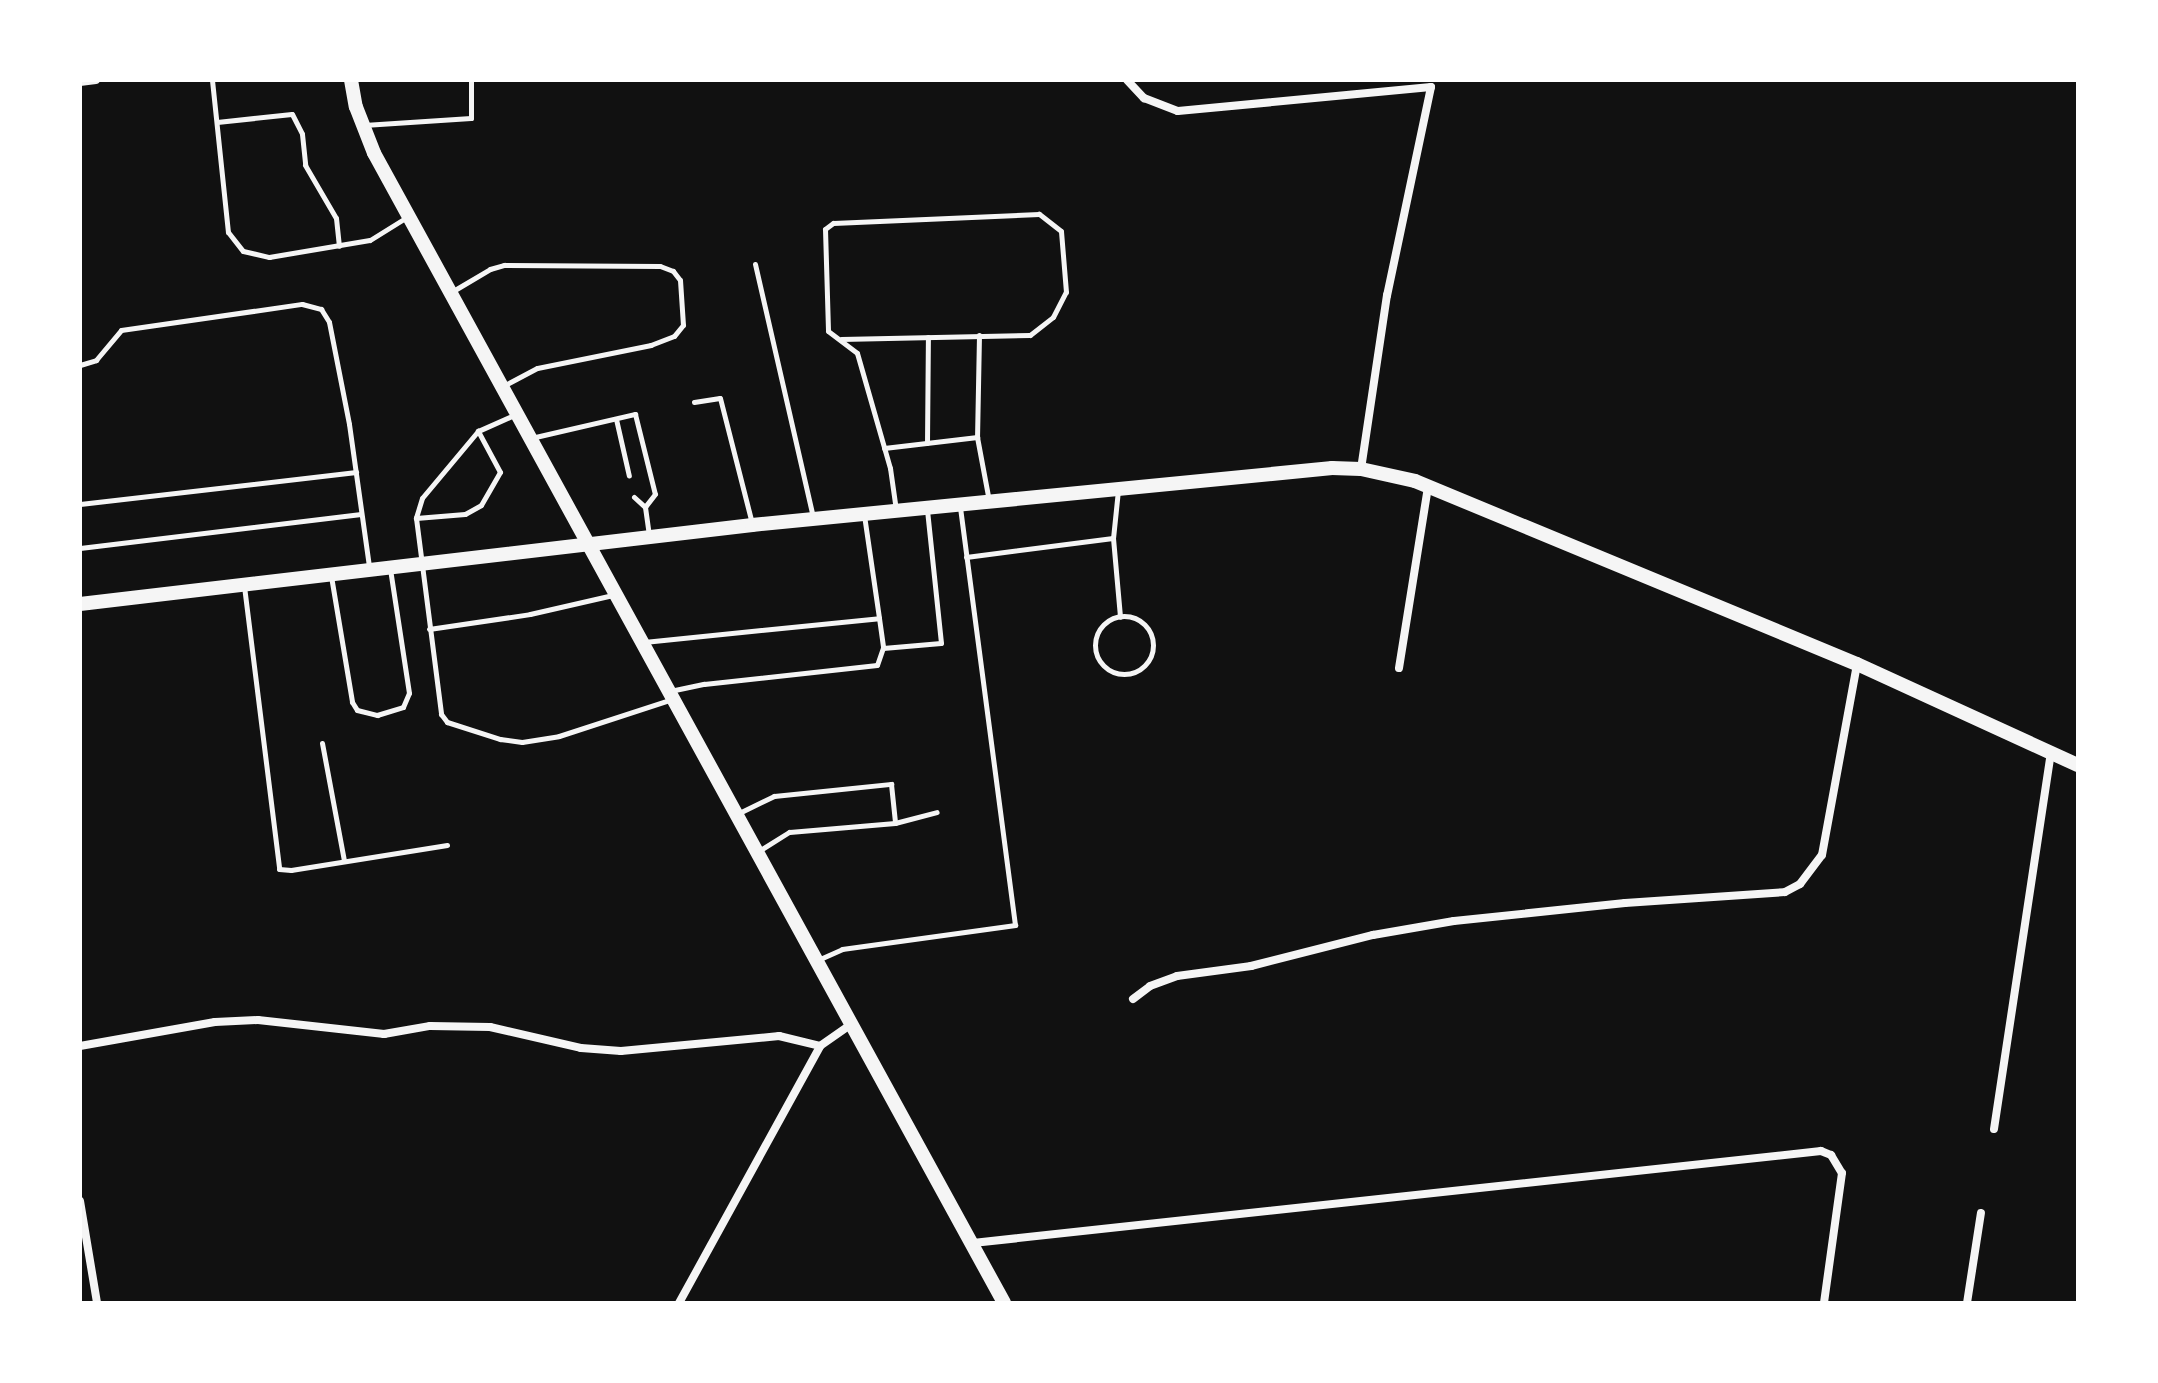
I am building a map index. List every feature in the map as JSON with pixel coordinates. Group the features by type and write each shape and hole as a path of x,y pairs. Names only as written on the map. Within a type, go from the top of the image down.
{"street":[{"path":"80,82 96,80"},
{"path":"351,80 363,125 409,215 640,643 759,851 1004,1303"},
{"path":"1127,80 1144,98 1178,111 1431,87 1387,295 1361,469"},
{"path":"80,604 588,547 752,525 1332,468 1361,469 1428,486 1857,664 2078,765"},
{"path":"1399,668 1428,486"},
{"path":"1133,999 1150,986 1177,976 1251,966 1373,935 1454,921 1625,903 1785,892 1800,884 1822,855 1857,664"},
{"path":"1994,1129 2051,753"},
{"path":"80,1046 215,1022 258,1020 384,1034 430,1026 490,1027 581,1048 621,1051 779,1036 820,1046"},
{"path":"679,1303 820,1046 851,1024"},
{"path":"973,1243 1821,1151 1831,1155 1842,1173 1824,1303"},
{"path":"80,1201 97,1303"},
{"path":"1967,1303 1981,1213"}],"lane":[{"path":"212,80 228,232 234,244 256,256 269,257 339,246 370,240 409,215"},
{"path":"363,125 471,118 471,80"},
{"path":"217,122 292,114 302,134 305,165 336,218 339,246"},
{"path":"841,339 1030,335 1053,317 1066,292 1061,231 1039,214 828,225 828,331 857,353 884,448 896,511"},
{"path":"755,264 813,519"},
{"path":"451,292 490,269 504,265 660,266 673,271 680,280 683,325 674,336 651,345 537,368 502,387"},
{"path":"80,365 96,360 121,330 302,304 321,309 329,322 356,472 369,571"},
{"path":"979,335 977,437 989,502"},
{"path":"927,443 928,337"},
{"path":"694,402 720,398 752,525"},
{"path":"516,414 478,431 422,498 416,518 441,714 447,722 500,739 522,742 559,736 704,684 877,665 883,648 864,514"},
{"path":"530,438 635,414 655,494 645,507"},
{"path":"616,419 629,476"},
{"path":"416,518 465,514 481,505 500,472 478,431"},
{"path":"884,448 977,437"},
{"path":"80,504 356,472"},
{"path":"1118,489 1113,538 1120,617"},
{"path":"634,497 645,507 650,538"},
{"path":"817,960 842,949 1015,925 960,505"},
{"path":"883,648 941,643 927,508"},
{"path":"80,548 361,514"},
{"path":"966,557 1113,538"},
{"path":"331,575 352,702 357,710 377,715 403,707 409,693 390,569"},
{"path":"244,585 267,759 268,804 279,869 447,845"},
{"path":"429,629 530,614 614,595"},
{"path":"1120,617 1139,621 1152,636 1153,646 1146,665 1128,674 1109,670 1096,648 1099,631 1120,617"},
{"path":"640,643 879,618"},
{"path":"322,743 344,861"},
{"path":"738,813 774,796 891,784 895,823"},
{"path":"759,851 789,832 895,823 937,812"}]}
